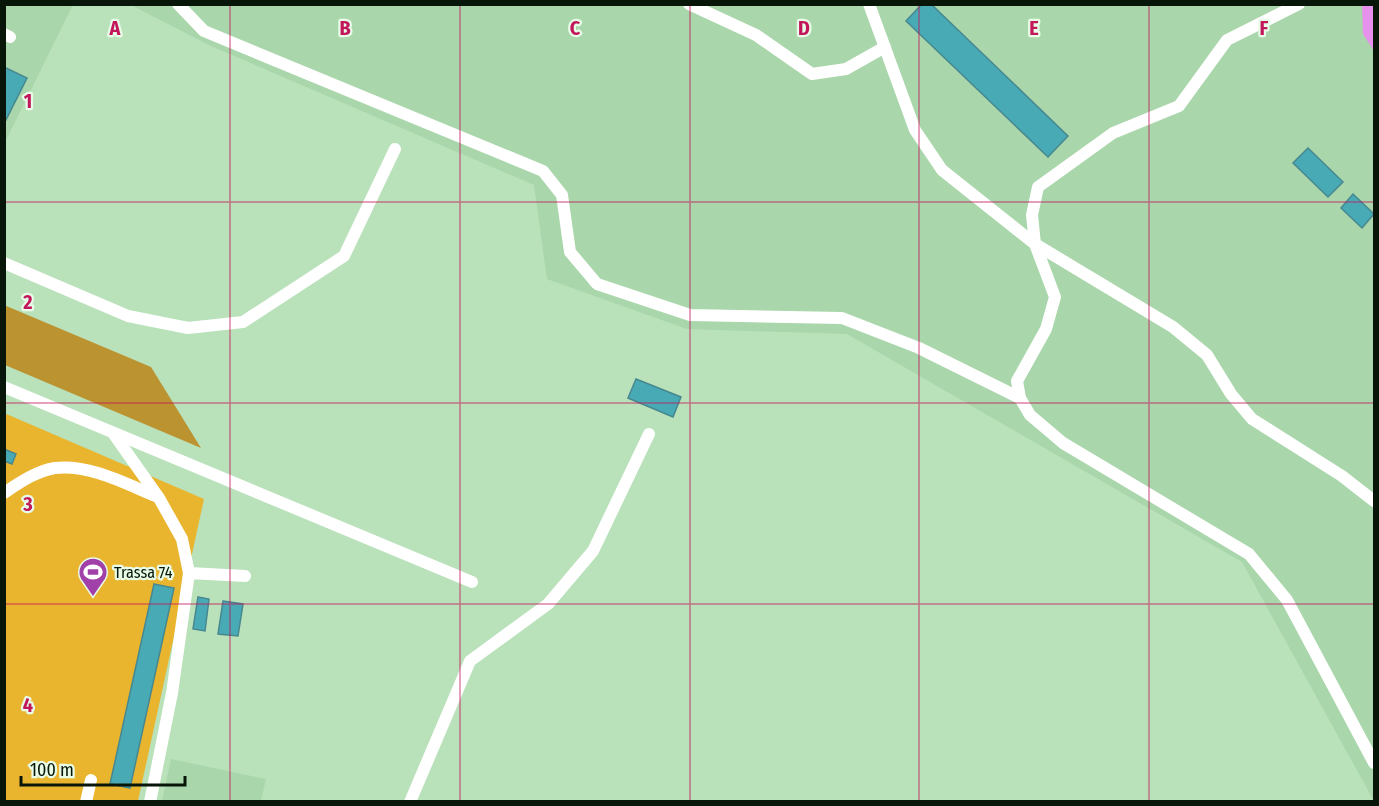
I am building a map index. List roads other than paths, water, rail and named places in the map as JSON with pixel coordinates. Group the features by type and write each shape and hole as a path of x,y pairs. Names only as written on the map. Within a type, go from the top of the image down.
{"lane":[{"path":"178,4 204,32 543,171 562,195 570,252 597,284 690,315 842,318 920,348 1020,398"},
{"path":"690,4 756,35 812,74 846,69 885,47"},
{"path":"869,4 915,130 942,170 1035,244 1173,327 1208,355 1231,394 1252,419 1342,476 1374,501"},
{"path":"1299,4 1227,40 1179,106 1113,133 1038,187 1032,215 1035,244 1055,297 1046,329 1017,381 1020,398 1030,415 1063,442 1249,554 1287,600 1374,763"},
{"path":"4,263 128,316 189,328 243,322 344,255 395,149"},
{"path":"4,387 472,582"},
{"path":"112,432 159,498 183,539 189,573 172,693 150,801"},
{"path":"410,801 470,661 548,604 593,551 649,434"},
{"path":"4,493 27,478 55,468 98,473 159,498"},
{"path":"189,573 245,576"},
{"path":"86,801 91,780"}],"place":[{"name":"Trassa 74","path":"93,598"}]}
